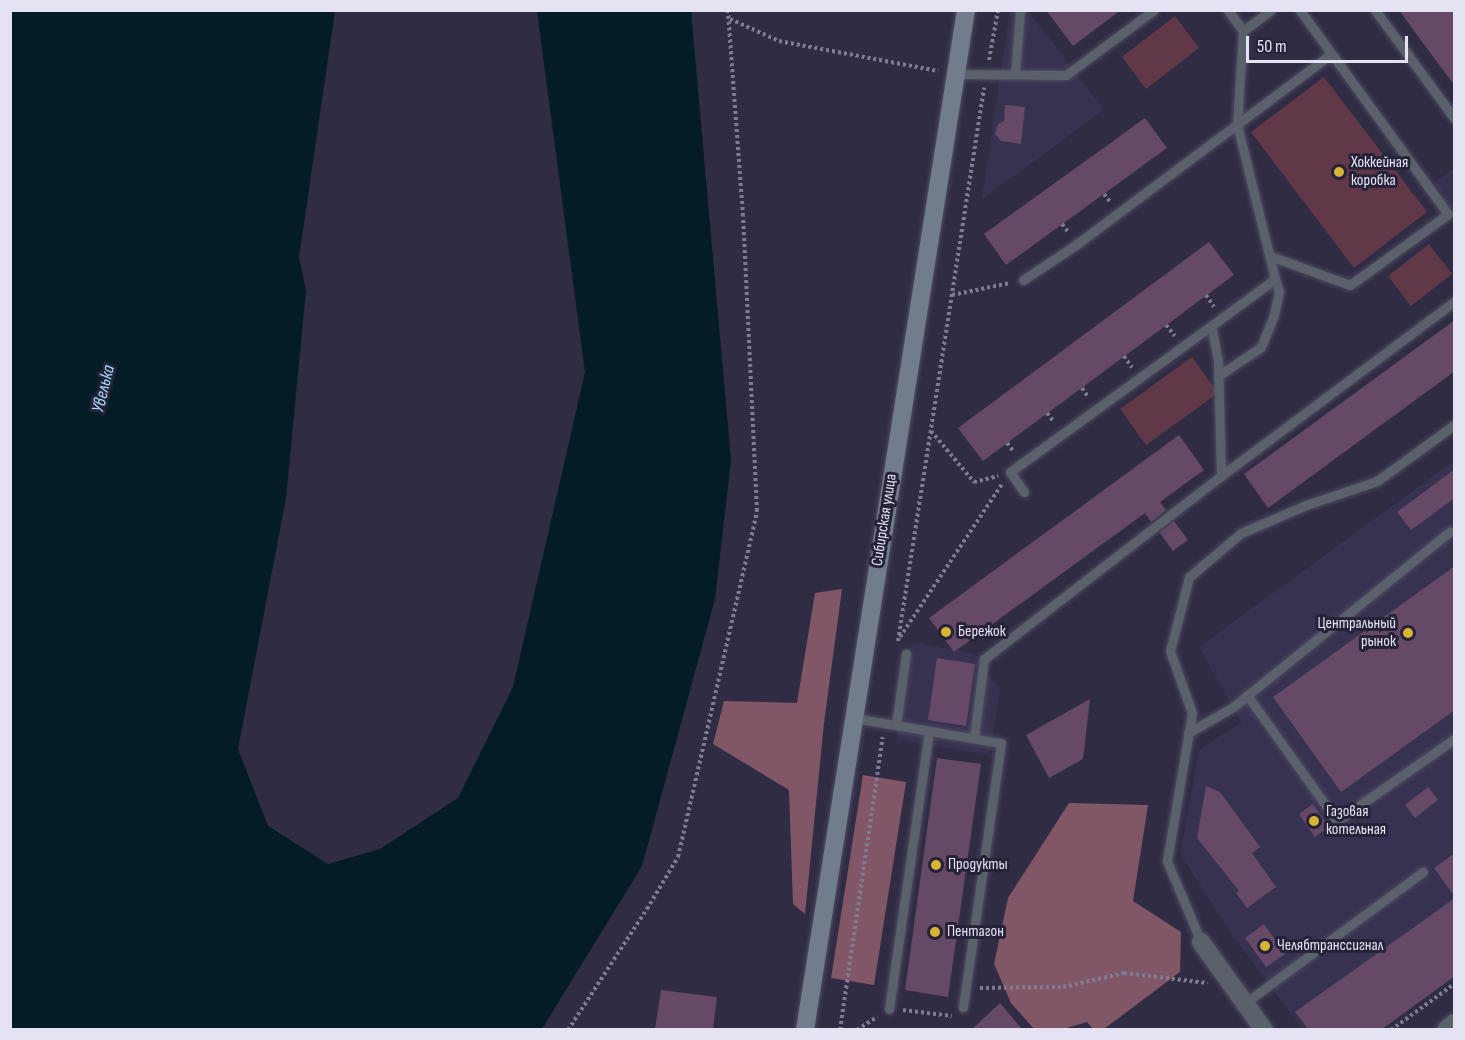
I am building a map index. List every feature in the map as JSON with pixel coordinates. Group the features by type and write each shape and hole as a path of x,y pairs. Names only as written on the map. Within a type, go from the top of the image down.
{"street":[{"name":"Сибирская улица","path":"805,1029 966,10"},
{"path":"1201,942 1264,1029"},
{"path":"1446,1029 1455,1023"}],"lane":[{"path":"1016,74 1020,10"},
{"path":"957,75 986,73 1066,75 1154,10"},
{"path":"1218,376 1261,347 1274,315 1279,292 1237,124 1243,31 1228,10"},
{"path":"1243,31 1271,10"},
{"path":"1270,256 1350,285 1448,214 1300,10"},
{"path":"1375,10 1455,118"},
{"path":"1023,280 1331,54"},
{"path":"1024,492 1010,472 1275,279"},
{"path":"974,738 984,659 1221,476 1455,302"},
{"path":"1211,326 1218,376 1221,476"},
{"path":"1201,942 1167,861 1192,713 1170,651 1189,577 1241,533 1306,505 1377,481 1455,425"},
{"path":"1188,733 1247,695 1450,531"},
{"path":"896,725 901,652"},
{"path":"1247,695 1337,821 1455,739"},
{"path":"854,718 1001,743 963,1007"},
{"path":"889,1009 928,731"},
{"path":"1245,1003 1423,872"}],"path":[{"path":"568,1029 647,909 678,857 757,511 743,216 728,10"},
{"path":"901,652 899,639 986,73 998,10"},
{"path":"730,19 779,41 957,75"},
{"path":"952,294 1023,280"},
{"path":"931,431 974,482 1010,472"},
{"path":"899,639 1010,472"},
{"path":"840,1029 885,724"},
{"path":"857,1029 889,1009 953,1016 979,988 1063,987 1124,973 1232,985"},
{"path":"1391,1029 1455,984"}],"shaded area":[{"path":"1010,11 1028,11 1104,110 982,199"},
{"path":"1175,16 1199,48 1146,89 1122,57"},
{"name":"Хоккейная коробка","path":"1324,77 1427,212 1354,268 1251,132"},
{"path":"1454,168 1454,213 1434,183"},
{"path":"1429,244 1452,274 1411,306 1388,276"},
{"path":"1192,357 1218,393 1146,445 1120,409"},
{"path":"1454,461 1454,977 1384,1029 1302,1029 1227,927 1180,854 1199,750 1242,722 1199,647"},
{"path":"842,589 824,723 805,914 793,904 789,790 713,744 724,701 797,703 815,593"},
{"path":"912,642 975,654 1000,690 990,755 897,740"},
{"path":"863,775 906,782 874,985 831,978"},
{"path":"1069,803 1148,805 1133,901 1181,932 1180,972 1104,1029 1093,1029 1087,1022 1063,1029 1034,1029 1011,1003 994,964 1008,898"}],"water":[{"name":"Увелька","path":"10,11 335,11 299,257 306,291 286,498 238,749 268,826 328,864 380,849 458,798 513,687 585,372 537,11 691,11 731,460 715,599 642,866 542,1029 11,1029"}],"building":[{"path":"1046,10 1121,10 1073,46"},
{"path":"1399,10 1455,10 1455,86 1428,50"},
{"path":"1005,105 1025,107 1021,144 1001,141 995,134 998,124 1004,121"},
{"path":"1145,118 1167,148 1006,265 984,234"},
{"path":"1209,242 1234,275 983,461 958,428"},
{"path":"1455,320 1455,371 1268,508 1244,474"},
{"path":"1179,435 1204,470 1160,502 1166,510 1151,522 1145,513 954,652 929,618"},
{"path":"1455,469 1455,498 1411,530 1397,512"},
{"path":"1174,521 1188,540 1173,551 1159,532"},
{"name":"Центральный рынок","path":"1455,566 1455,710 1341,792 1273,697"},
{"path":"937,658 975,664 966,726 928,720"},
{"path":"1090,699 1083,759 1049,778 1026,735"},
{"name":"Пентагон","path":"937,758 981,764 948,997 905,990"},
{"path":"1206,786 1220,792 1260,847 1252,853 1276,887 1247,908 1236,893 1239,891 1197,838"},
{"path":"1428,787 1438,800 1415,818 1405,805"},
{"name":"Газовая котельная","path":"1313,804 1329,827 1315,837 1299,814"},
{"path":"1455,853 1455,897 1434,868"},
{"path":"1455,898 1455,976 1382,1029 1308,1029 1295,1012"},
{"name":"Челябтранссигнал","path":"1264,924 1285,954 1266,967 1245,938"},
{"path":"661,990 717,997 713,1029 655,1029"},
{"path":"1000,1003 1022,1029 972,1029"}],"place":[{"name":"Хоккейная коробка","path":"1339,172"},
{"name":"Бережок","path":"946,632"},
{"name":"Центральный рынок","path":"1408,633"},
{"name":"Газовая котельная","path":"1314,821"},
{"name":"Продукты","path":"936,865"},
{"name":"Пентагон","path":"935,932"},
{"name":"Челябтранссигнал","path":"1265,946"}]}
